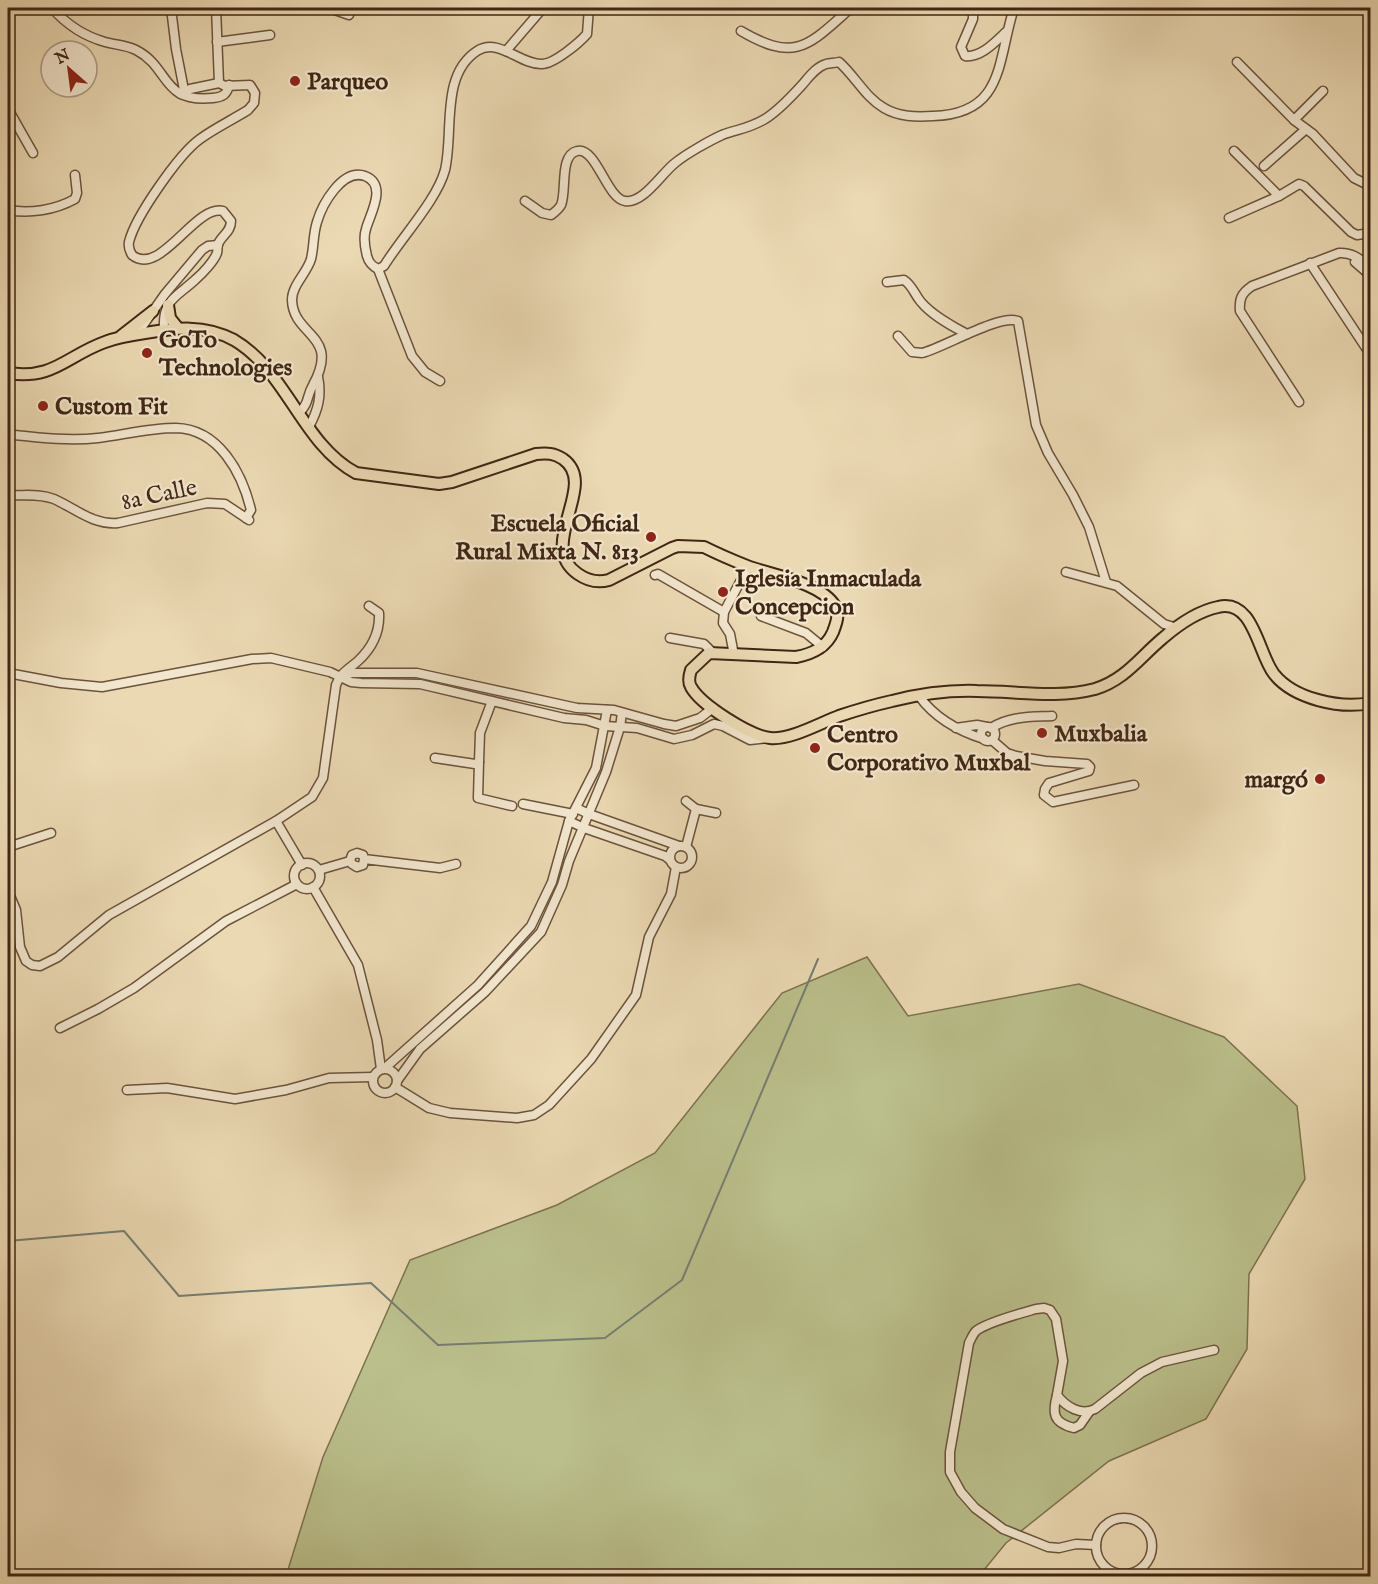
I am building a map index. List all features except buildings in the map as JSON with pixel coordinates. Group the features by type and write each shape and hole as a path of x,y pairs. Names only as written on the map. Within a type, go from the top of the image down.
{"main road":[{"path":"168,305 170,318 178,328"},
{"path":"121,337 153,311"},
{"path":"8,373 27,375 51,370 103,342 121,337 178,328 197,328 235,341 252,354 336,460 356,473 439,484 452,482 536,454 551,453 559,456 574,472 575,480 565,527 563,550 570,567 577,573 599,582 678,546 704,547 748,567 819,592 834,604 837,620 831,637 823,647 807,655 796,657 710,653 691,670 690,685 713,708 756,734 770,738 788,736 875,705 940,692 978,691 1049,695 1094,689 1130,671 1176,628 1203,612 1227,605 1241,611 1248,620 1272,672 1288,687 1319,699 1342,704 1371,703"}],"street":[{"path":"51,8 72,27 89,36 107,43 126,45 138,51 149,59 164,80 183,94 196,99 216,97 225,94 229,85"},
{"path":"171,8 183,94"},
{"path":"216,8 215,84 212,92 216,97"},
{"path":"329,8 349,15"},
{"path":"506,51 543,8"},
{"path":"378,269 384,266 440,184 447,159 454,85 464,62 483,48 501,49 538,64 552,62 586,34 589,8"},
{"path":"741,31 772,46 786,49 802,46 851,8"},
{"path":"973,8 973,19 961,47 965,56 980,53 1006,32"},
{"path":"525,201 542,213 551,214 557,211 562,204 566,163 570,154 577,151 582,151 591,158 617,198 625,201 639,199 675,163 722,135 747,129 768,117 801,87 811,73 824,64 839,62 853,74 874,100 884,108 901,115 944,116 964,112 980,102 993,85 1014,8"},
{"path":"217,42 270,36"},
{"path":"1238,62 1354,178 1364,183 1371,183"},
{"path":"164,330 164,314 168,305 177,293 200,275 217,254 218,245 231,225 231,221 227,213 219,210 210,212 160,253 148,260 132,255 129,244 133,232 157,189 173,167 199,140 248,110 254,103 255,93 253,87 242,84 215,84 183,94"},
{"path":"1294,120 1323,91"},
{"path":"8,109 33,153"},
{"path":"1264,166 1306,129"},
{"path":"1234,151 1279,196"},
{"path":"8,210 29,212 47,210 75,199 75,175"},
{"path":"299,413 307,405 311,388 318,377 322,353 314,337 299,320 292,303 292,296 311,259 320,213 334,189 345,179 355,175 366,177 376,189 376,204 365,231 365,247 369,262 378,269 412,356 425,372 440,381"},
{"path":"1229,218 1279,196 1295,184 1301,184 1351,232 1357,235 1371,233"},
{"path":"137,334 205,247 218,245"},
{"path":"1299,402 1240,310 1239,300 1252,286 1339,253 1347,252 1371,267"},
{"path":"1339,253 1355,262 1371,276"},
{"path":"1310,263 1371,354"},
{"path":"189,267 200,275"},
{"path":"887,282 904,280 910,284 921,302 967,334"},
{"path":"898,336 912,352 916,353 928,351 967,334 1009,320 1018,321 1036,425 1048,453 1089,527 1106,582"},
{"path":"309,427 317,412 321,390 318,377"},
{"name":"8a Calle","path":"8,495 46,496 93,520 107,524 118,524 207,503 225,504 248,519 251,510 247,492 239,475 220,446 198,433 178,428 96,438 54,440 14,435"},
{"path":"734,655 730,634 723,623 724,612 748,567"},
{"path":"1066,572 1106,582 1123,590 1164,624 1176,628"},
{"path":"655,575 658,574 724,612"},
{"path":"8,891 16,910 20,947 26,961 36,966 44,965 58,957 109,915 276,821 312,797 321,785 325,771 339,676 361,659 377,634 379,613 369,606"},
{"path":"762,616 806,633 823,647"},
{"path":"670,638 704,644 714,654"},
{"path":"8,673 61,683 102,687 252,659 271,658 330,672 351,682 420,684 564,718 586,720 605,726 637,728 674,739 692,735 714,724 723,726 750,740 770,738"},
{"path":"339,676 417,673 577,708 607,710 676,726 700,718 713,708"},
{"path":"919,696 927,707 956,728 988,740 1007,753 1046,761 1087,764 1090,767 1089,771 1049,783 1044,795 1053,802 1134,786"},
{"path":"492,701 480,733 478,798 512,806"},
{"path":"127,1090 167,1088 235,1099 286,1090 329,1078 373,1077 478,985 531,926 552,882 573,814 596,768 607,710"},
{"path":"373,1077 373,1085 381,1092 388,1092 420,1049 485,992 541,932 606,772 622,713"},
{"path":"956,728 989,727 1016,718 1052,716"},
{"path":"988,740 995,734 989,727"},
{"path":"435,759 475,764 479,762"},
{"path":"686,801 696,809 716,813"},
{"path":"523,804 573,814 589,814 682,847 691,853 690,864 684,868 673,864 665,856 584,828 573,814"},
{"path":"682,847 696,809"},
{"path":"276,821 302,865"},
{"path":"8,847 51,833"},
{"path":"383,1069 395,1074 396,1084 429,1108 450,1113 517,1118 542,1111 591,1059 636,995 649,937 670,894 672,850 682,847"},
{"path":"319,870 350,861 352,855 357,853 363,855 364,859 440,868 456,864"},
{"path":"309,863 319,870 320,878 314,887 306,889 297,884 295,873 302,865 309,863"},
{"path":"60,1028 134,988 226,921 297,884"},
{"path":"314,887 357,965 383,1069"},
{"path":"1096,1545 1077,1544 1059,1548 1003,1529 975,1508 961,1492 950,1472 950,1452 969,1343 977,1330 1036,1309 1050,1310 1056,1319 1063,1361 1058,1395 1053,1410 1055,1416 1065,1426 1074,1428 1080,1425 1089,1412 1141,1373 1162,1362 1214,1350"},
{"path":"1058,1395 1080,1412 1089,1412"},
{"path":"1118,1518 1128,1518 1145,1527 1152,1545 1147,1563 1132,1575 1115,1575 1100,1562 1096,1545 1097,1536 1109,1522 1118,1518"}],"green space":[{"path":"867,957 908,1016 1079,984 1224,1037 1297,1106 1305,1179 1249,1274 1247,1349 1206,1419 1109,1461 1006,1543 979,1576 286,1576 323,1457 410,1260 557,1205 655,1153 782,993"}],"waterway":[{"path":"8,1241 124,1231 179,1296 371,1283 438,1345 605,1338 682,1280 818,959"}],"place":[{"name":"Parqueo","path":"295,81"},
{"name":"GoTo Technologies","path":"147,353"},
{"name":"Custom Fit","path":"43,406"},
{"name":"Escuela Oficial Rural Mixta N. 813","path":"651,537"},
{"name":"Iglesia Inmaculada Concepcion","path":"723,592"},
{"name":"Muxbalia","path":"1042,733"},
{"name":"Centro Corporativo Muxbal","path":"815,748"},
{"name":"margó","path":"1320,779"}]}
